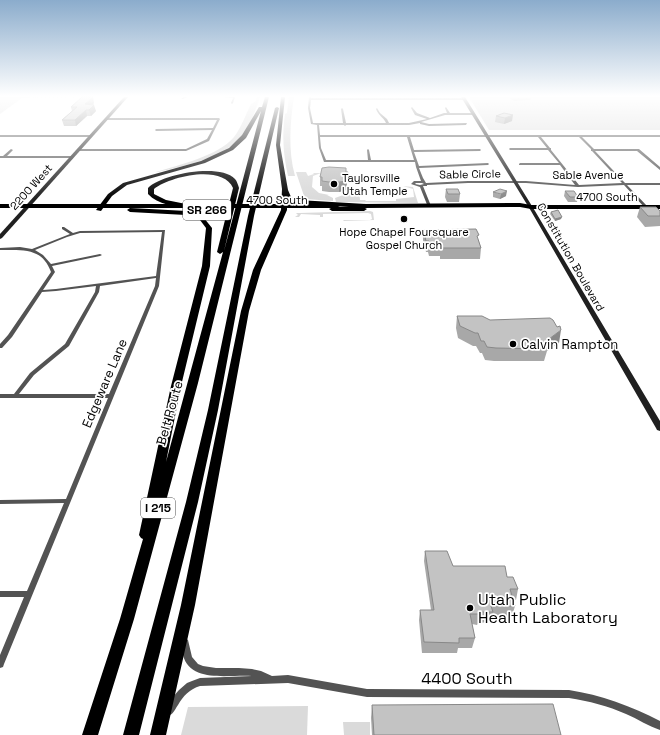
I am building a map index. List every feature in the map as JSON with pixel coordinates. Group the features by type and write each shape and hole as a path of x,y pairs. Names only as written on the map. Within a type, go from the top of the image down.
{"highway":[{"path":"101,208 115,189 125,184 208,160 233,147 241,140 246,131"},
{"name":"Belt Route","path":"90,735 127,619 193,383 220,279 232,216 240,198 258,131"},
{"name":"I 215","path":"131,735 190,510 213,410 251,216 272,131"},
{"path":"158,734 183,629 245,310 257,270 284,208 285,189 278,149 280,131"},
{"path":"189,206 166,203 157,199 151,194 150,189 156,183 173,176 192,173 212,173 227,177 234,181 236,186 233,199 232,216"},
{"path":"285,189 289,198 297,202 366,206"},
{"path":"127,619 176,386 206,266 209,231 206,221 191,214 130,210"}],"main road":[{"name":"2200 West","path":"0,237 94,131"},
{"name":"Constitution Boulevard","path":"484,131 660,428"},
{"name":"4700 South","path":"101,208 130,210 520,205 530,207 660,208"},
{"name":"4700 South","path":"0,206 26,208 189,206 522,209 530,207"},
{"name":"4700 South","path":"0,210 26,208"}],"street":[{"path":"78,150 186,150 204,143 210,138 213,131"},
{"path":"319,131 321,151 325,161 416,161"},
{"path":"0,136 90,136"},
{"path":"319,136 660,136"},
{"path":"408,136 420,178 425,183 422,186"},
{"path":"539,136 578,186"},
{"path":"580,136 646,208"},
{"path":"510,150 550,149"},
{"path":"4,157 12,150"},
{"path":"368,150 370,161"},
{"path":"413,151 480,150"},
{"path":"592,150 638,150 660,169"},
{"path":"0,157 72,157"},
{"path":"417,167 488,164"},
{"path":"520,164 561,164"},
{"path":"420,178 413,183 414,185 422,186"},
{"name":"Sable Circle","path":"416,182 515,182"},
{"name":"Sable Avenue","path":"515,182 578,186 660,184"},
{"path":"422,186 428,206"},
{"path":"63,228 73,234"},
{"name":"Edgeware Lane","path":"0,664 156,286 164,231 93,231 73,234 34,250"},
{"path":"0,249 34,250 42,255 53,272 10,336 0,347"},
{"path":"50,266 100,255"},
{"path":"41,291 158,277"},
{"path":"14,396 32,374 67,345 97,292 98,285"},
{"path":"0,396 110,396"},
{"path":"0,502 67,501"},
{"path":"0,594 29,594"},
{"name":"4400 South","path":"183,629 187,657 197,668 206,672 253,673 270,679"},
{"name":"4400 South","path":"158,734 179,695 189,686 200,682 270,679 307,681 341,690 367,693 569,694 613,703 635,712 660,726"}],"shaded area":[{"path":"238,131 244,131 234,144 225,150 203,160 156,172 208,155 227,144"},
{"path":"283,131 290,131 291,157 295,176 288,176"},
{"path":"296,172 306,172 308,176 314,174 313,173 321,173 313,176 312,187 319,193 329,195 327,195 333,198 333,201 305,199"},
{"path":"403,186 413,187 418,203 336,202 335,198 357,190 359,190 360,200 366,201 396,201 396,199 414,197 413,189"},
{"path":"373,212 374,220 344,221 343,220 370,220 372,219 371,214 368,213 323,214 323,217 320,217 320,215 301,214 299,217 295,217 298,215 296,213"},
{"path":"308,706 307,735 181,735 188,707"},
{"path":"343,722 370,722 370,735 344,735"}],"building":[{"path":"322,168 346,168 346,172 348,172 346,181 322,181 322,177 320,177"},
{"path":"446,189 458,189 460,194 448,194"},
{"path":"500,189 507,191 501,194 493,192"},
{"path":"565,191 574,191 578,197 570,197"},
{"path":"640,207 656,207 660,211 660,216 648,216"},
{"path":"558,210 562,217 555,219 551,212"},
{"path":"476,229 479,235 477,236 481,248 442,248 441,245 430,245 429,241 426,241 423,230"},
{"path":"457,316 482,316 490,320 550,318 557,327 560,326 561,330 545,342 547,349 487,347 484,341 481,341 478,333 460,326"},
{"name":"Utah Public Health Laboratory","path":"425,551 447,551 453,566 505,566 507,577 513,577 518,589 510,589 515,606 491,606 493,612 479,612 480,614 470,614 475,638 459,638 459,643 424,642 420,610 434,610"},
{"path":"553,704 561,735 374,735 372,705"}],"place":[{"name":"Taylorsville Utah Temple","path":"334,184"},
{"name":"Hope Chapel Foursquare Gospel Church","path":"404,219"},
{"name":"Calvin Rampton","path":"513,344"},
{"name":"Utah Public Health Laboratory","path":"470,608"}]}
